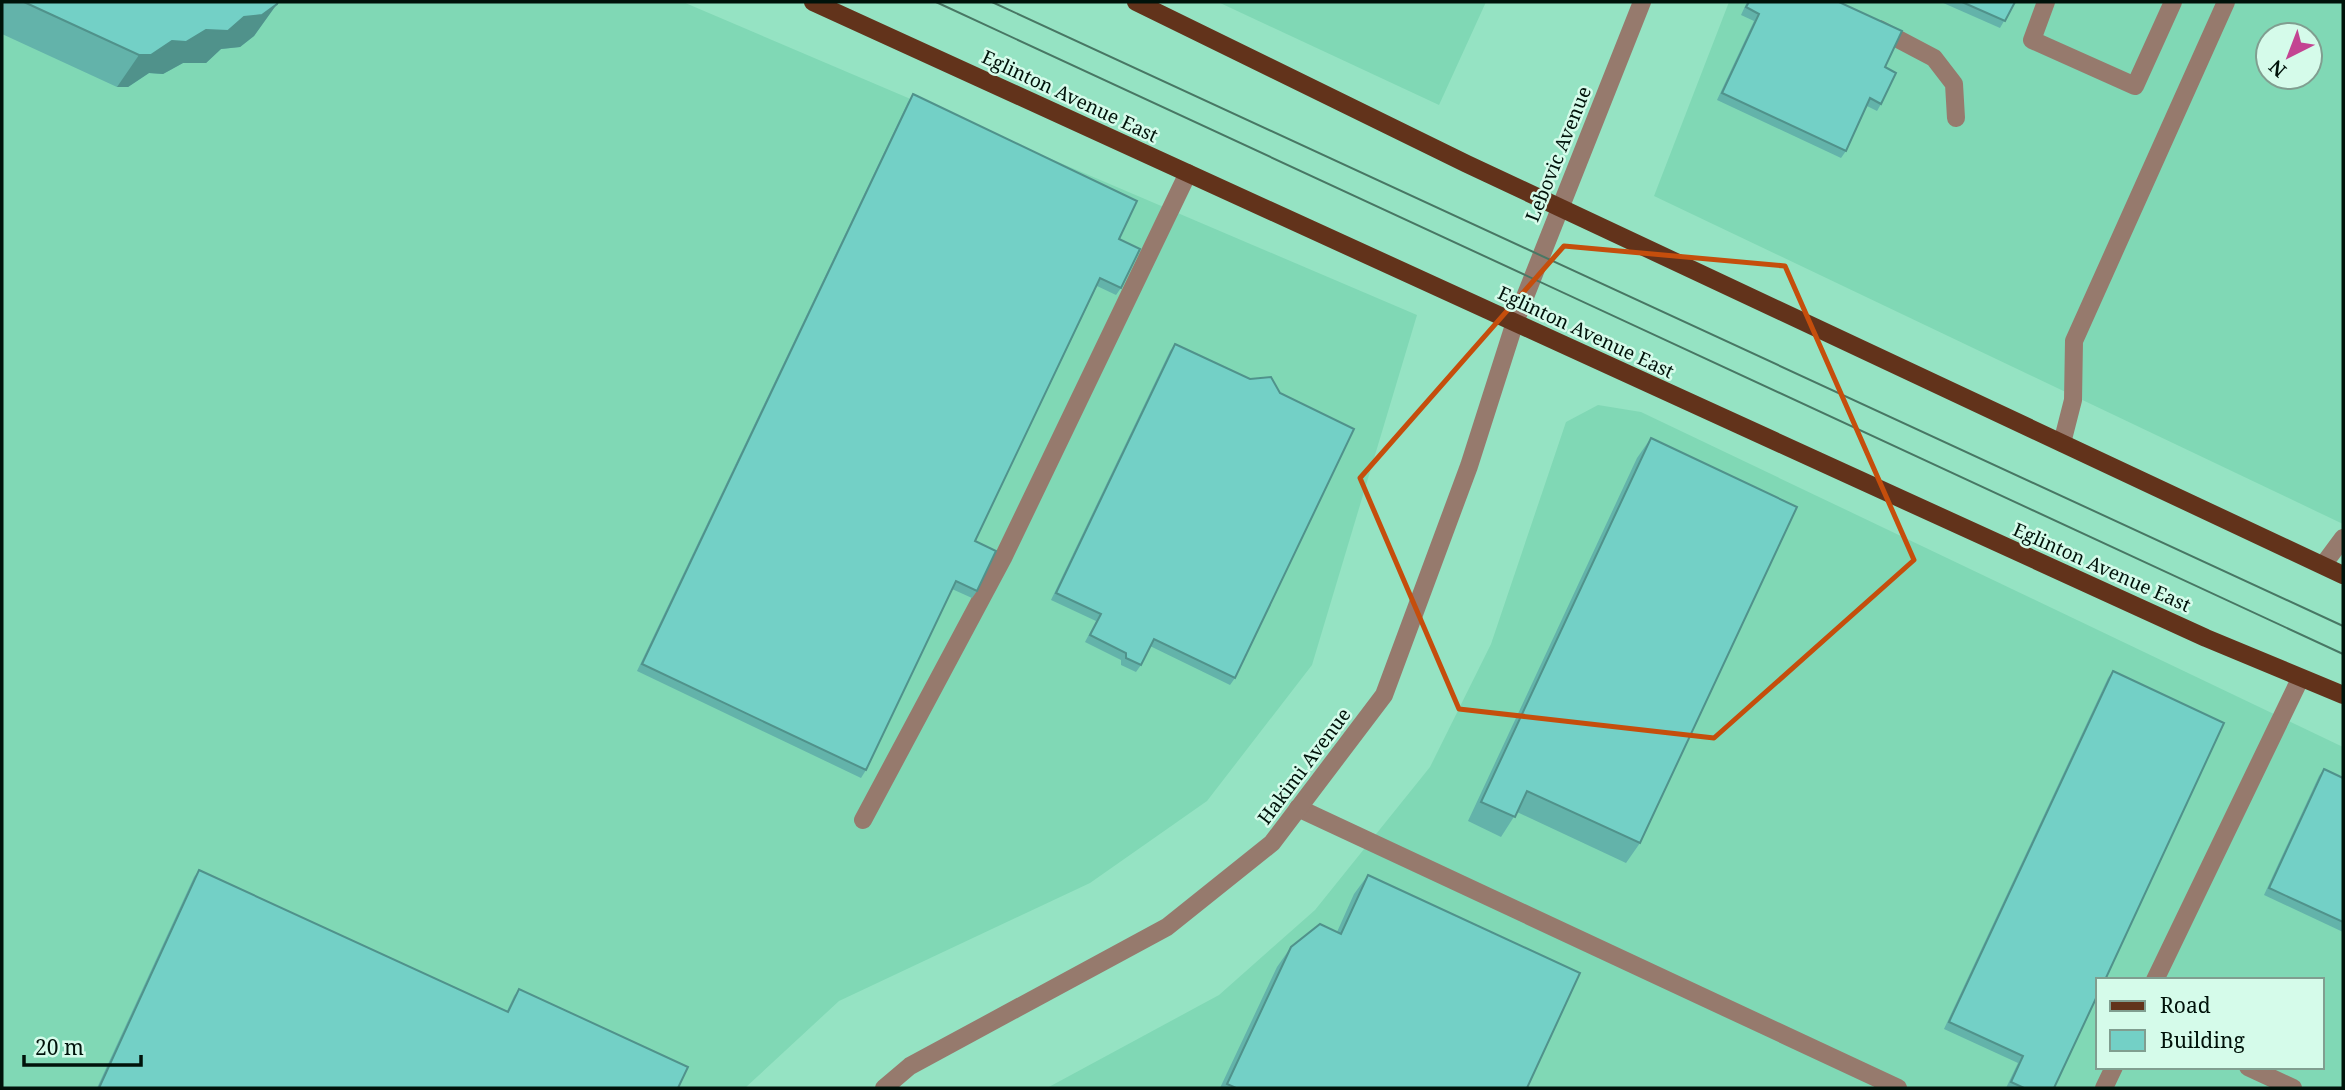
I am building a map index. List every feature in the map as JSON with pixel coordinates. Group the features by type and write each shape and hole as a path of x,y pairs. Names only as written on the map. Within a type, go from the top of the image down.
{"main road":[{"name":"Eglinton Avenue East","path":"813,2 2300,679 2343,695"},
{"path":"1136,2 1467,164 2343,575"}],"street":[{"name":"Lebovic Avenue","path":"1515,322 1642,2"},
{"path":"2046,2 2032,40 2135,86 2174,2"},
{"path":"2062,443 2073,400 2074,341 2226,2"},
{"path":"1863,21 1934,58 1954,84 1956,118"},
{"path":"863,820 1003,558 1188,173"},
{"name":"Hakimi Avenue","path":"884,1088 910,1066 1167,927 1272,843 1384,695 1469,466 1515,322"},
{"path":"2323,565 2343,538"},
{"path":"2156,978 2300,679"},
{"path":"1298,808 1898,1088"},
{"path":"2104,1088 2113,1069"},
{"path":"2252,1069 2293,1088"}],"highlighted area":[{"path":"1564,246 1785,266 1914,560 1714,738 1459,709 1360,478"}],"shaded area":[{"path":"2,2 683,2 1417,315 1312,665 1207,801 1090,883 839,1001 745,1088 2,1088"},
{"path":"1218,2 1486,2 1439,105"},
{"path":"1729,2 2343,2 2343,524 1654,196"},
{"path":"1598,405 1641,412 2343,747 2343,1088 1047,1088 1219,995 1315,910 1430,767 1491,644 1566,422"}],"building":[{"path":"24,2 278,2 262,15 244,17 228,31 206,30 186,42 172,41 151,55 139,55"},
{"path":"1749,2 1839,2 1902,31 1885,67 1896,73 1881,104 1870,98 1846,151 1722,93 1759,14 1746,7"},
{"path":"1962,2 2015,2 2005,21"},
{"path":"913,94 1137,201 1119,239 1140,249 1121,288 1100,278 975,541 996,551 977,591 956,581 866,770 642,664"},
{"path":"1175,344 1250,379 1271,377 1280,393 1354,429 1235,678 1154,639 1141,665 1126,658 1126,653 1090,635 1101,614 1056,593"},
{"path":"1651,438 1797,507 1640,843 1527,791 1515,817 1481,802"},
{"path":"2113,671 2224,723 2106,978 2096,978 2096,998 2054,1088 2024,1088 2011,1082 2023,1056 1949,1022"},
{"path":"2324,769 2343,778 2343,922 2269,888"},
{"path":"199,870 508,1012 519,989 688,1067 678,1088 99,1088"},
{"path":"1368,875 1580,973 1527,1088 1236,1088 1227,1084 1291,947 1320,924 1341,934"}],"tram line":[{"path":"936,2 2343,654"},
{"path":"992,2 2343,626"}]}
